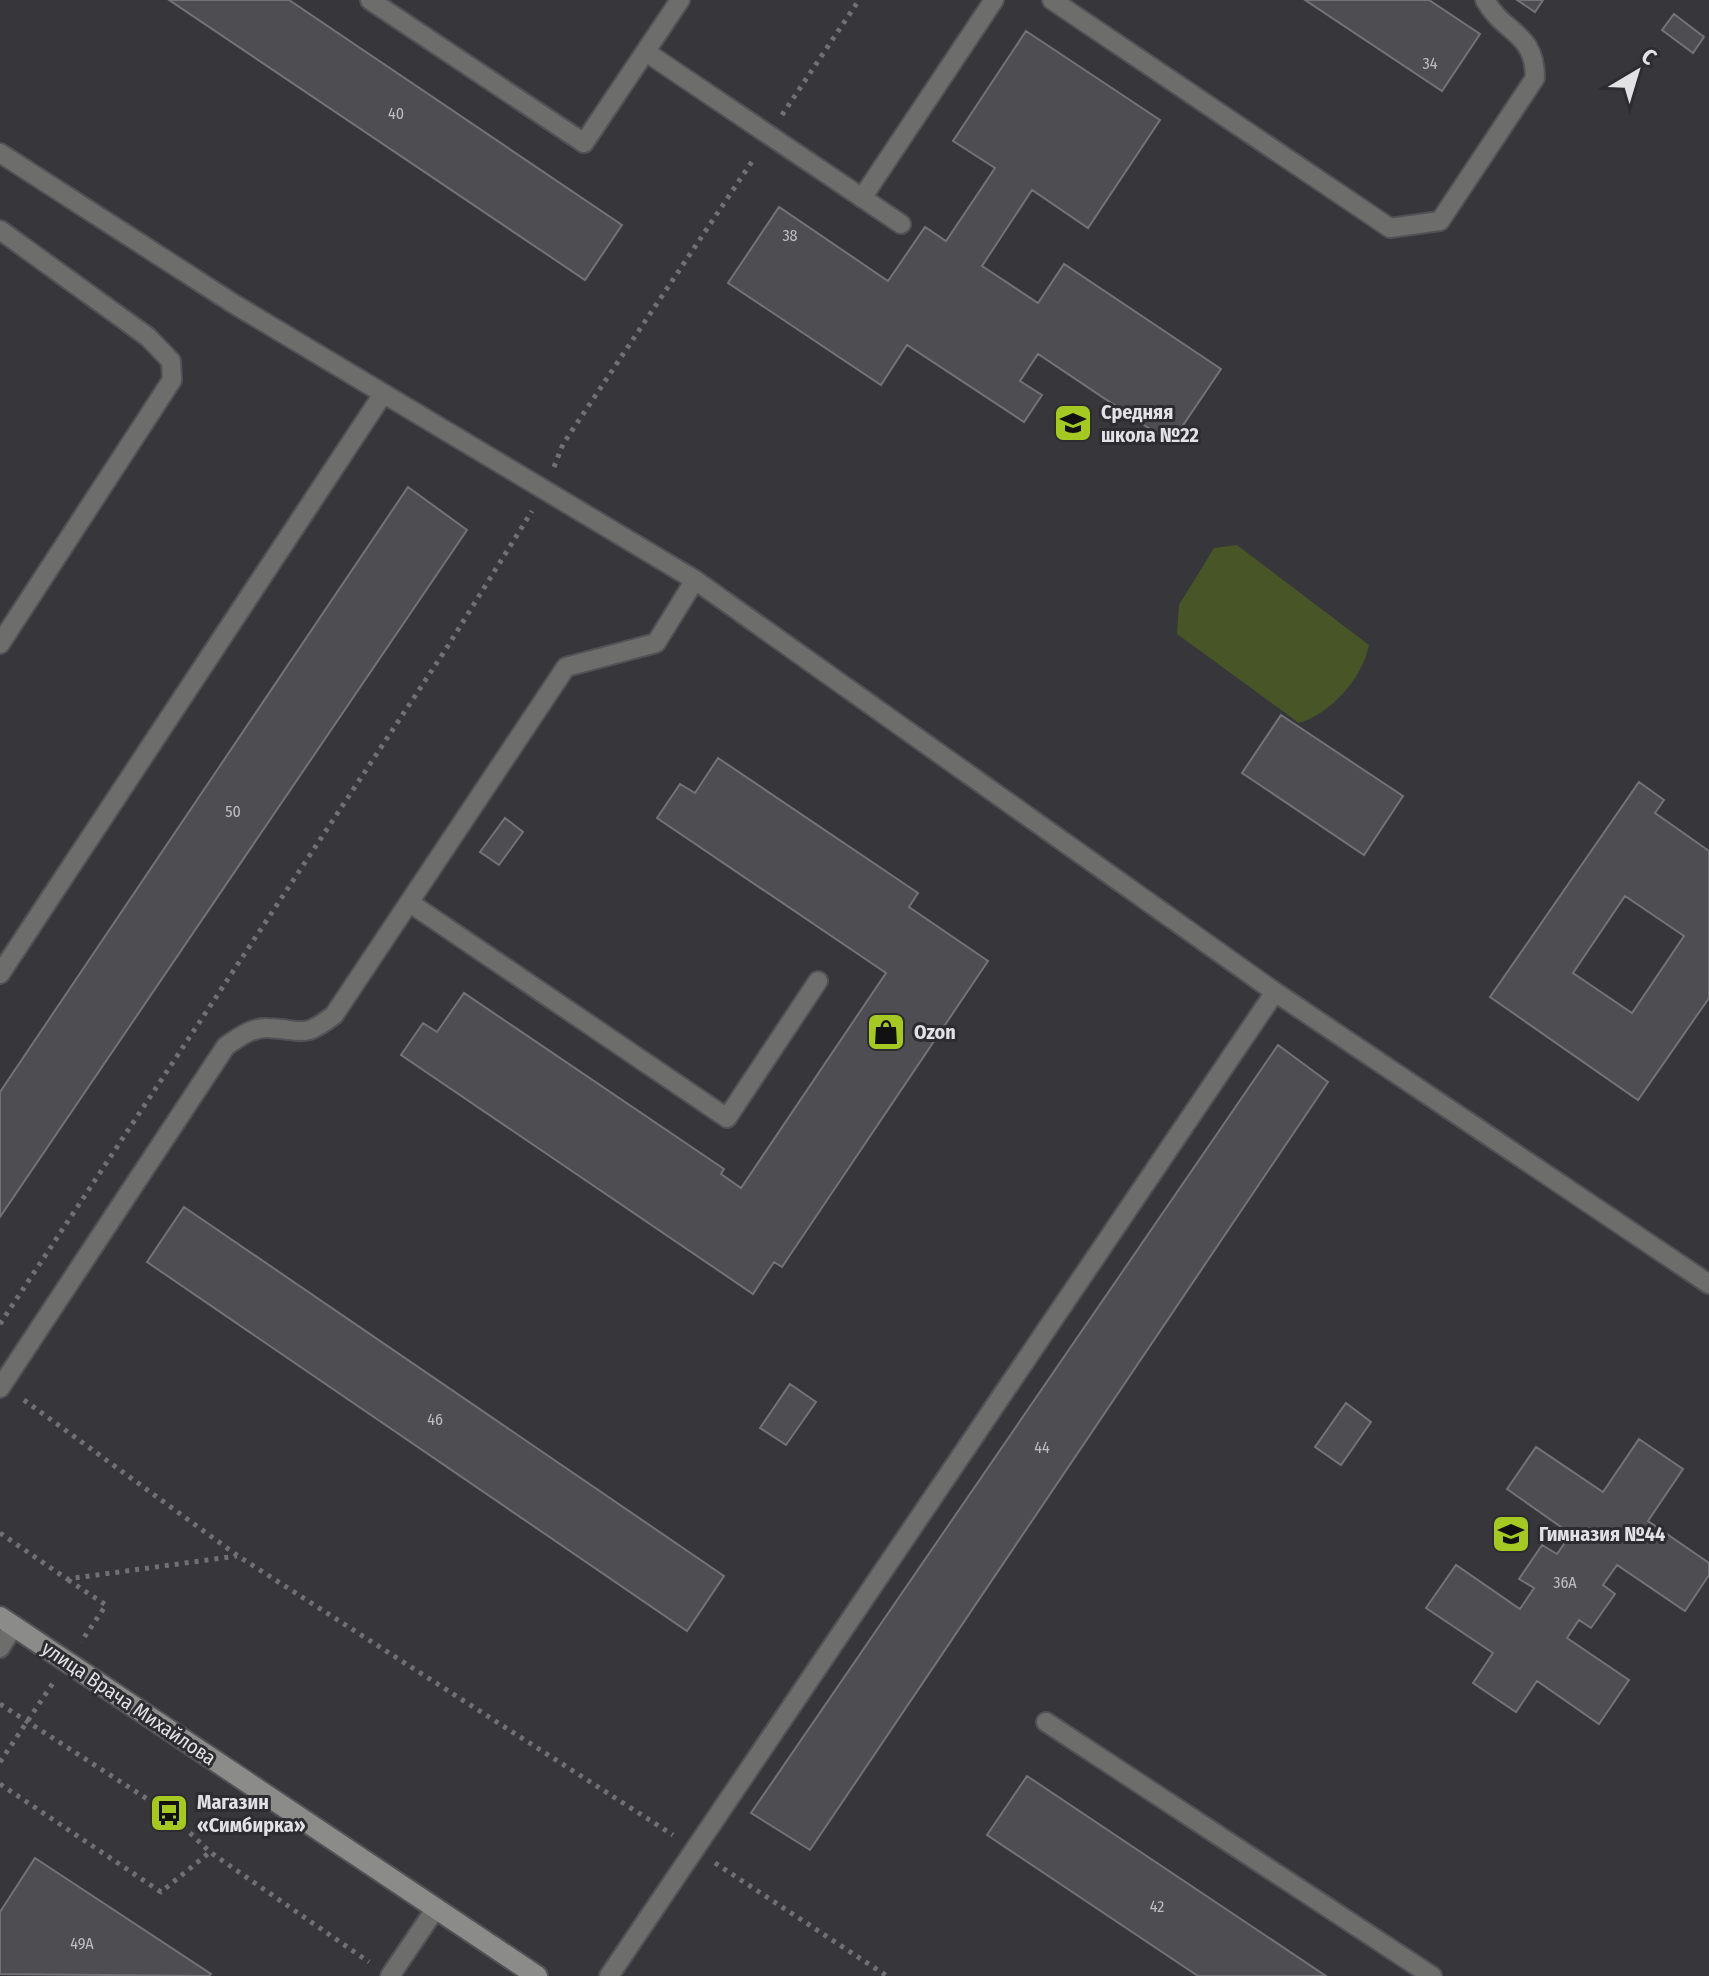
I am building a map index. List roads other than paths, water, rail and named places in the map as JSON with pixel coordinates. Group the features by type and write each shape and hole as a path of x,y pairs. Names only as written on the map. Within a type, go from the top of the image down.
{"main road":[{"name":"улица Врача Михайлова","path":"7,1622 537,1976"}],"lane":[{"path":"370,0 584,143 680,0"},
{"path":"862,198 994,0"},
{"path":"1052,0 1390,228 1440,221 1535,78 1535,56 1524,39 1496,19 1485,0"},
{"path":"646,52 901,224"},
{"path":"0,153 234,304 695,580 1275,992 1709,1284"},
{"path":"0,230 148,337 171,361 172,380 0,644"},
{"path":"0,974 383,394"},
{"path":"1,1386 226,1046 244,1034 265,1027 296,1033 316,1029 334,1015 566,667 656,643 695,580"},
{"path":"410,903 727,1118 818,981"},
{"path":"609,1976 1275,992"},
{"path":"0,1648 7,1622"},
{"path":"1046,1722 1432,1976"},
{"path":"383,1972 436,1908"}],"place":[{"name":"Средняя школа №22","path":"1073,423"},
{"name":"Ozon","path":"886,1032"},
{"name":"Гимназия №44","path":"1511,1534"},
{"name":"Магазин «Симбирка»","path":"169,1813"}]}
